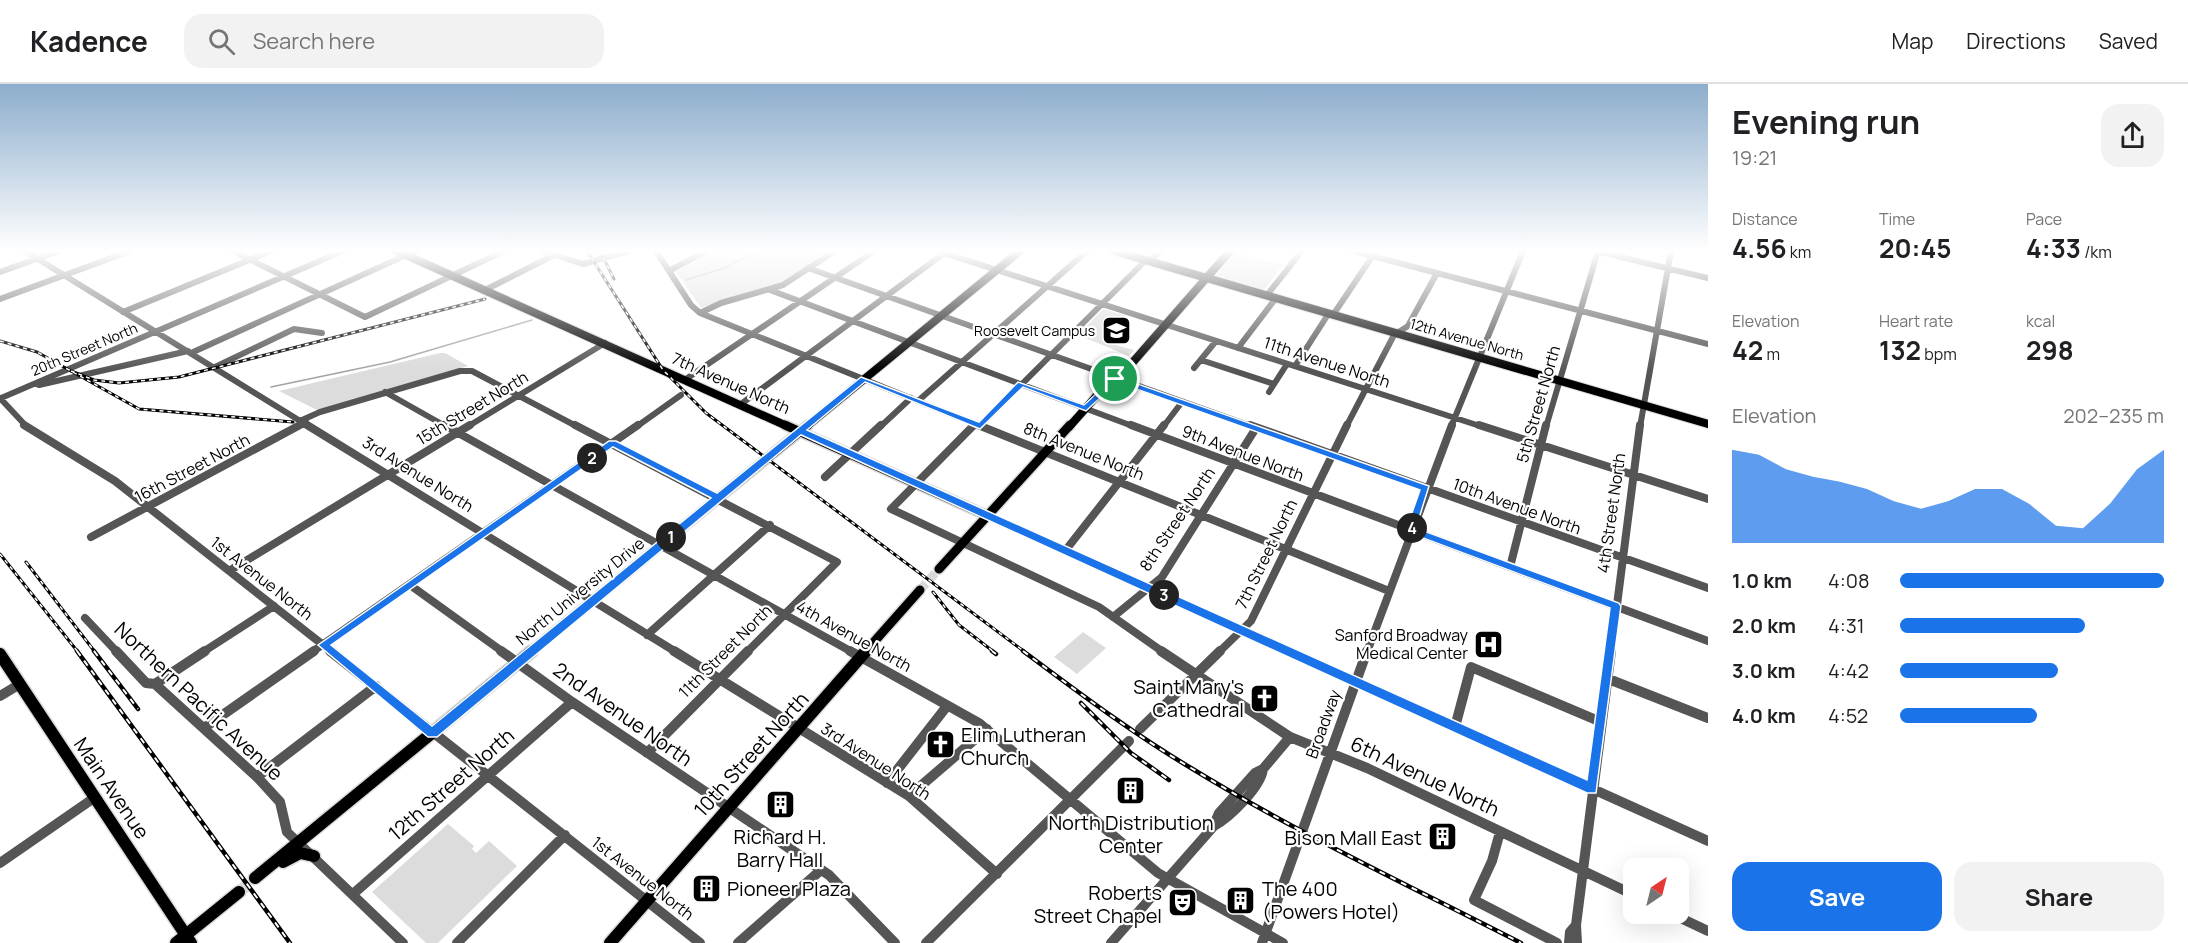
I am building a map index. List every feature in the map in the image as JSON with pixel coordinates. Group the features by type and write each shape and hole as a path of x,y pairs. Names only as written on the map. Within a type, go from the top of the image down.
{"main road":[{"name":"7th Avenue North","path":"487,291 988,516"},
{"name":"North University Drive","path":"314,856 300,853 291,856 257,880 299,842 970,291"},
{"path":"939,569 1195,291"},
{"name":"12th Avenue North","path":"1254,291 1708,424"},
{"name":"10th Street North","path":"610,943 862,659 920,590"},
{"name":"Main Avenue","path":"0,654 185,940"},
{"path":"185,940 214,920 241,893"}],"street":[{"path":"0,299 21,291"},
{"name":"3rd Avenue North","path":"90,291 304,421 909,796 997,874"},
{"path":"123,312 173,291"},
{"name":"20th Street North","path":"0,398 249,291"},
{"path":"313,291 364,317 416,291"},
{"path":"23,388 190,352 325,291"},
{"path":"682,291 691,305 700,313 721,303 766,291"},
{"name":"9th Avenue North","path":"773,291 1708,641"},
{"path":"686,379 815,291"},
{"name":"10th Avenue North","path":"872,291 1708,588"},
{"path":"741,404 892,291"},
{"path":"825,477 849,454 961,362 1042,291"},
{"name":"11th Avenue North","path":"1060,291 1708,499"},
{"path":"916,484 1115,291"},
{"path":"1238,348 1275,291"},
{"path":"1295,366 1327,316 1332,314 1348,291"},
{"name":"7th Street North","path":"1140,729 1251,621 1311,494 1365,389 1394,335 1408,326 1427,291"},
{"path":"1507,291 1708,344"},
{"name":"Broadway","path":"1264,938 1426,488 1507,291"},
{"name":"5th Street North","path":"1510,567 1559,381 1586,291"},
{"name":"4th Street North","path":"1577,943 1576,925 1582,871 1633,475 1664,291"},
{"name":"8th Avenue North","path":"700,313 1389,591"},
{"path":"214,367 294,329 322,333"},
{"path":"1194,368 1216,341"},
{"name":"15th Street North","path":"230,571 605,343"},
{"path":"1201,360 1274,384"},
{"path":"1269,392 1287,364"},
{"name":"16th Street North","path":"91,537 320,412 460,371 472,371 519,395"},
{"name":"4th Avenue North","path":"385,392 987,729 1168,879 1264,938 1283,943"},
{"path":"519,395 770,525 647,635"},
{"path":"204,728 681,395"},
{"name":"1st Avenue North","path":"0,398 24,425 107,475 700,943"},
{"path":"1065,551 1182,402"},
{"name":"8th Street North","path":"1113,617 1162,577 1256,428"},
{"name":"6th Avenue North","path":"916,484 891,509 1099,607 1196,676 1290,737 1330,752 1623,891"},
{"name":"7th Avenue North","path":"988,516 1708,841"},
{"name":"11th Street North","path":"647,753 837,562 770,525"},
{"name":"2nd Avenue North","path":"408,586 519,662 572,702 821,870 895,943"},
{"path":"155,684 274,606"},
{"name":"Northern Pacific Avenue","path":"85,618 146,683 155,684 257,777 280,802 286,832 314,856 403,943"},
{"path":"1455,727 1471,667 1601,722"},
{"path":"1606,678 1708,718"},
{"path":"0,696 20,684"},
{"path":"257,777 376,686"},
{"name":"12th Street North","path":"353,894 572,702"},
{"path":"887,783 947,706"},
{"path":"909,796 987,729"},
{"path":"1111,943 1213,827 1227,819 1262,778 1263,770 1290,737"},
{"path":"926,943 1129,741"},
{"path":"0,863 94,798"},
{"path":"1500,832 1492,861 1474,900 1557,943"},
{"path":"457,943 565,835"},
{"path":"738,943 821,870"},
{"path":"1689,922 1708,931"},
{"name":"4th Street North","path":"1569,943 1570,932 1576,925"}],"shaded area":[{"path":"689,291 756,291 701,308"},
{"path":"1103,309 1126,316 1109,337 1112,338 1108,343 1134,350 1129,356 1078,335"},
{"path":"445,353 468,366 317,410 279,391"},
{"path":"1083,632 1106,648 1077,674 1054,657"},
{"path":"448,824 474,846 472,849 476,853 489,841 517,866 438,943 426,943 372,892"}],"waterway":[{"path":"271,387 390,362 532,320"}],"tunnel":[{"path":"920,590 939,569"},
{"path":"239,892 255,878"}],"railway":[{"path":"613,291 663,370 706,413 1025,652"},
{"path":"71,371 94,380 119,383 179,377 485,299"},
{"path":"0,341 37,352 71,371"},
{"path":"71,371 139,409 293,422"},
{"path":"0,554 78,652"},
{"path":"26,562 95,652"},
{"path":"933,592 959,625 994,652"},
{"path":"77,651 290,943"},
{"path":"94,651 138,709"},
{"path":"992,651 996,654"},
{"path":"1023,651 1126,726 1231,792 1521,943"},
{"path":"1081,703 1131,753 1169,780"}],"place":[{"name":"Roosevelt Campus","path":"1116,330"},
{"name":"Sanford Broadway Medical Center","path":"1489,644"},
{"name":"Saint Mary's Cathedral","path":"1265,698"},
{"name":"Elim Lutheran Church","path":"940,745"},
{"name":"North Distribution Center","path":"1131,791"},
{"name":"Richard H. Barry Hall","path":"780,805"},
{"name":"Bison Mall East","path":"1443,837"},
{"name":"Pioneer Plaza","path":"706,888"},
{"name":"The 400 (Powers Hotel)","path":"1241,900"},
{"name":"Roberts Street Chapel","path":"1183,903"}],"route":[{"path":"1115,379 1086,408 1021,384 980,426 864,379 804,428 800,431 782,445 724,492 699,514 432,733 323,645 613,443 718,498 800,431 1592,789 1616,606 1411,530 1426,488 1115,379"}]}
